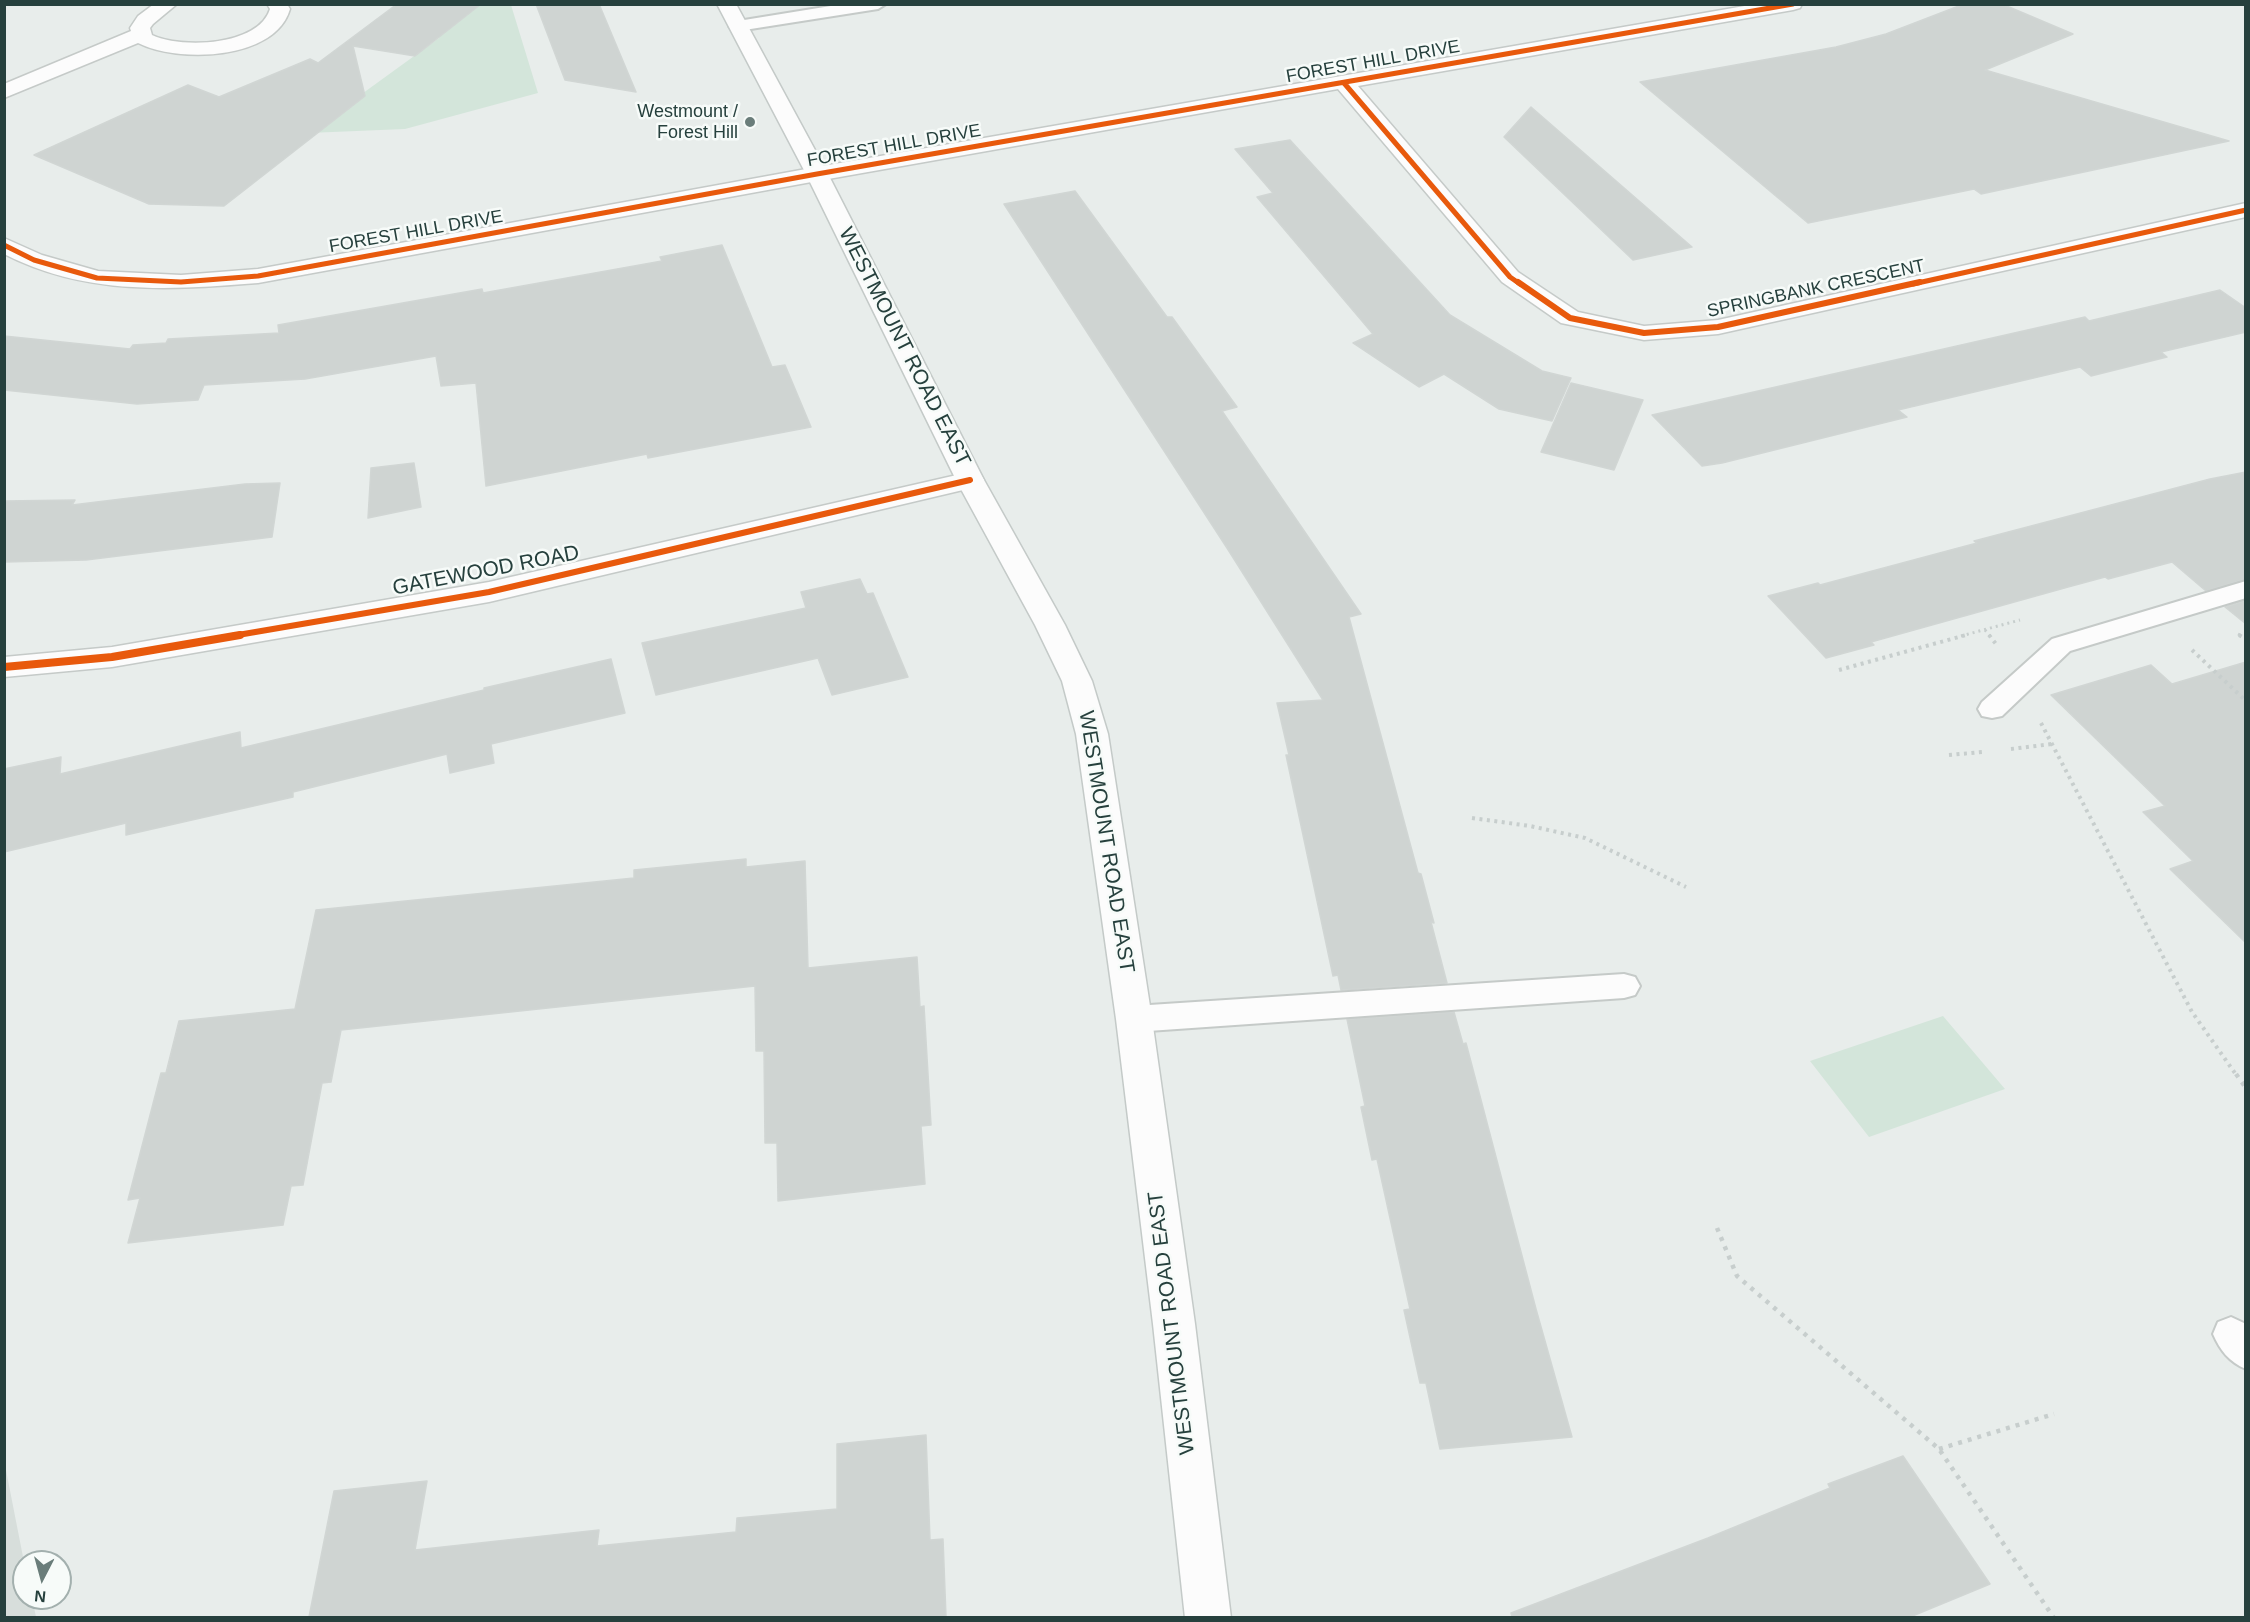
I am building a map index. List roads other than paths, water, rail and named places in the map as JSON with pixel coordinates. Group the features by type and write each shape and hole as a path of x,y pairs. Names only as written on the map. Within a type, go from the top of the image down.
{"street":[{"path":"168,4 145,20 140,28 142,34 149,42 165,48 198,49 223,46 248,39 266,30 274,23 280,9 276,4"},
{"name":"WESTMOUNT ROAD EAST","path":"726,4 817,174 970,480 1050,625 1077,681 1092,734 1134,1019 1174,1323 1208,1617"},
{"name":"FOREST HILL DRIVE","path":"4,244 34,260 97,278 181,282 258,276 817,174 1793,4"},
{"path":"4,92 142,34"},
{"name":"SPRINGBANK CRESCENT","path":"1344,83 1510,277 1570,318 1644,333 1718,327 2246,210"},
{"name":"GATEWOOD ROAD","path":"4,667 112,657 489,592 970,480"}],"lane":[{"path":"738,26 878,4"},
{"path":"1992,709 2061,645 2246,589"},
{"path":"1134,1019 1624,986"}],"place":[{"name":"Westmount / Forest Hill","path":"750,122"}]}
